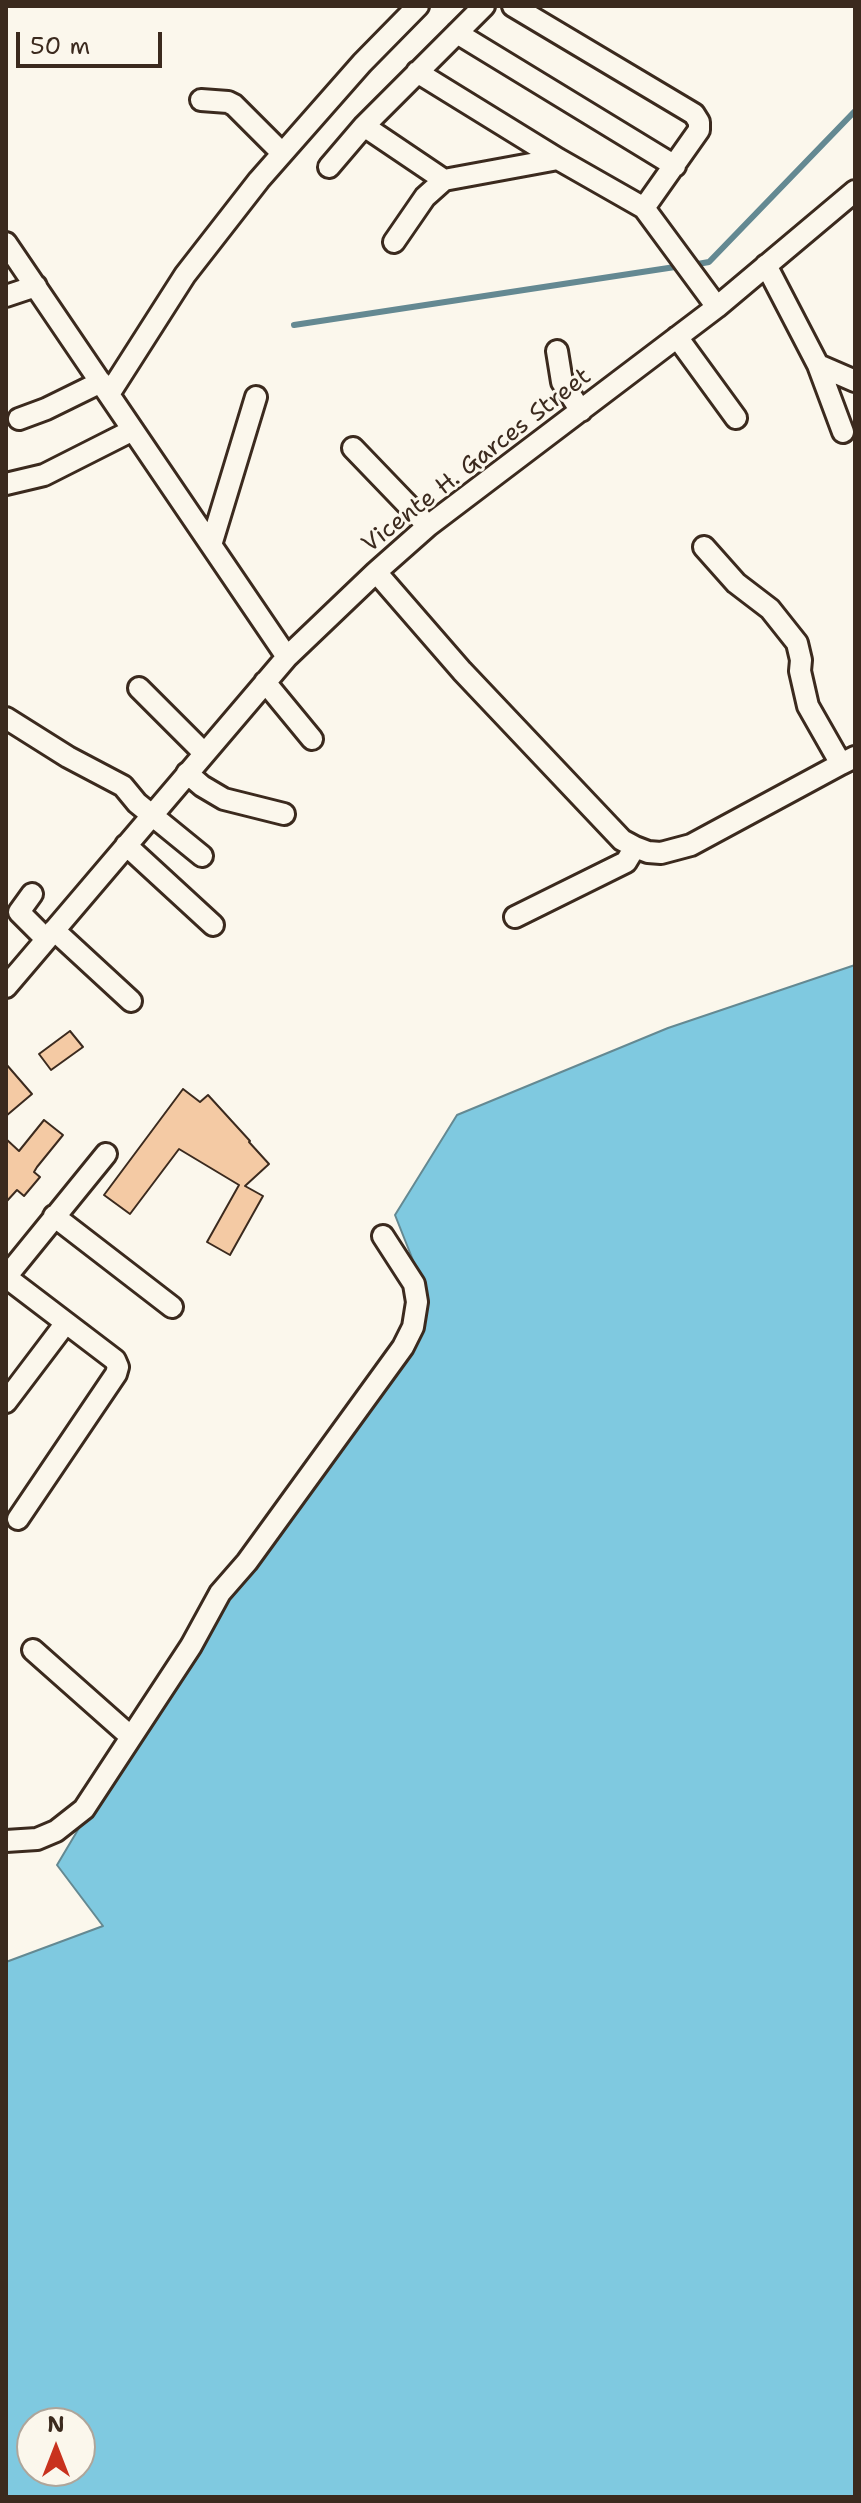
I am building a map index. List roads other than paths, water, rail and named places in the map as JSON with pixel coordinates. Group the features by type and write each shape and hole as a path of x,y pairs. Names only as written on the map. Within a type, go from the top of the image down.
{"street":[{"path":"19,419 105,388 185,275 282,153 418,6"},
{"path":"329,167 364,126 484,6"},
{"path":"513,6 694,114 699,130 644,208"},
{"path":"457,33 675,166"},
{"path":"417,72 644,208 717,307"},
{"path":"201,100 234,105 282,153"},
{"path":"364,126 444,180"},
{"path":"394,242 425,197 444,180 558,159"},
{"name":"Vicente H. Garces Street","path":"6,987 287,657 376,572 428,526 717,307 855,191"},
{"path":"6,243 287,657"},
{"path":"766,265 818,365 843,432"},
{"path":"6,296 36,286"},
{"path":"677,337 736,418"},
{"path":"557,351 562,382 581,411"},
{"path":"818,365 855,381"},
{"path":"211,545 256,397"},
{"path":"6,484 44,475 133,430"},
{"path":"353,448 428,526"},
{"path":"376,572 462,671 622,840 648,852 661,853 691,845 848,761 808,706 797,643 770,609 736,583 704,547"},
{"path":"265,682 312,739"},
{"path":"139,688 204,753"},
{"path":"6,718 68,757 123,786 137,803 202,856"},
{"path":"187,773 224,799 284,814"},
{"path":"126,845 213,925"},
{"path":"515,917 626,862 635,847"},
{"path":"32,894 19,912 131,1001"},
{"path":"18,1519 118,1367 115,1360 6,1277 106,1154"},
{"path":"54,1216 172,1307"},
{"path":"6,1841 37,1839 56,1831 84,1809 191,1646 220,1593 247,1562 403,1347 413,1327 417,1302 414,1284 383,1236"},
{"path":"6,1402 65,1324"},
{"path":"33,1650 130,1736"}],"water":[{"path":"855,965 855,2497 6,2497 6,1962 103,1926 57,1865 154,1702 205,1643 227,1588 370,1398 424,1288 395,1215 457,1115 668,1028"}],"waterway":[{"path":"692,265 709,262 855,111"},
{"path":"294,325 675,267"}]}
